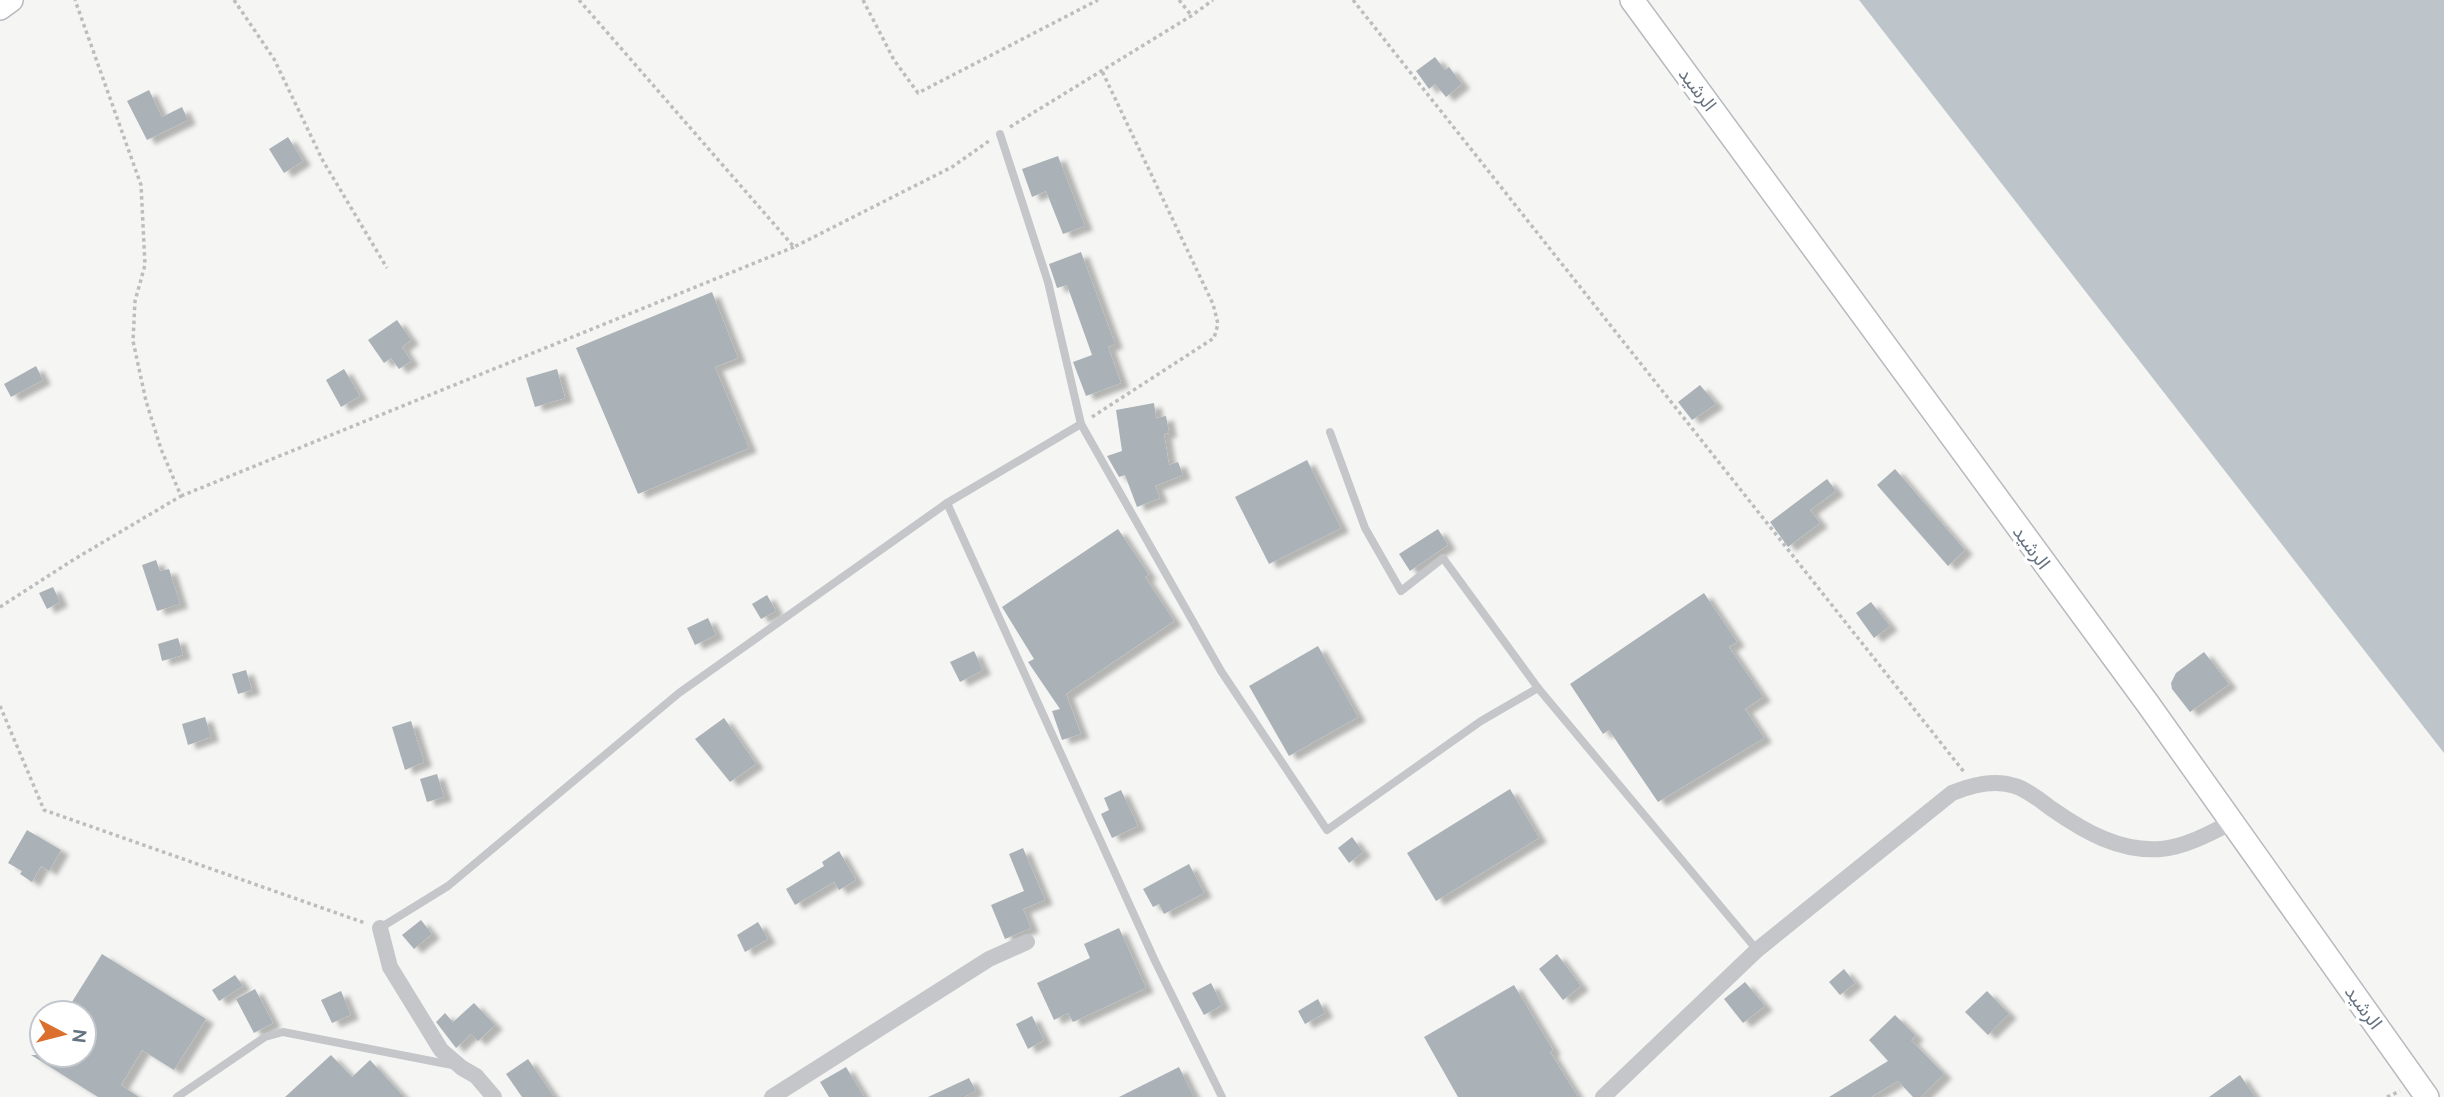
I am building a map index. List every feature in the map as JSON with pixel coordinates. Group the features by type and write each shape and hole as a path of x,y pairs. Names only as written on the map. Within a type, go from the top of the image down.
{"main road":[{"path":"0,8 11,0"},
{"name":"الرشيد","path":"1632,0 1843,285 2232,822 2427,1097"}],"street":[{"path":"1603,1097 1757,950 1952,793 1973,785 1997,783 2016,786 2083,829 2115,845 2138,848 2164,849 2206,836 2232,822"},
{"path":"380,928 390,967 441,1050 476,1076 494,1097"},
{"path":"772,1097 989,959 1027,942"}],"lane":[{"path":"1000,134 1048,282 1082,424 1221,671 1327,830 1481,721 1538,688"},
{"path":"380,928 448,886 679,693 947,503 1082,424"},
{"path":"1330,432 1365,528 1401,591 1443,558 1538,688 1757,950"},
{"path":"947,503 1155,961 1222,1097"},
{"path":"177,1097 265,1037 283,1032 462,1068"}],"path":[{"path":"75,0 141,185 145,265 135,301 133,341 146,401 161,449 181,496"},
{"path":"233,0 274,60 323,161 387,268"},
{"path":"579,0 794,247"},
{"path":"863,0 894,60 918,93 1098,0"},
{"path":"1180,0 1191,16"},
{"path":"0,607 181,496 794,247 952,167 1213,0"},
{"path":"1353,0 1973,785"},
{"path":"1082,424 1213,338 1218,324 1213,304 1102,71"},
{"path":"0,706 44,810 380,928"}],"shaded area":[{"path":"1859,0 2444,0 2444,753"}],"building":[{"path":"1435,57 1445,70 1449,67 1462,84 1446,97 1435,84 1429,89 1416,71"},
{"path":"149,90 162,117 182,107 188,120 147,140 127,101"},
{"path":"288,137 303,161 284,173 269,149"},
{"path":"1058,156 1085,226 1063,234 1046,191 1032,197 1022,169"},
{"path":"1081,252 1115,344 1108,347 1121,383 1086,396 1073,362 1092,355 1067,285 1057,288 1049,264"},
{"path":"712,292 738,358 715,367 749,448 638,494 576,348"},
{"path":"397,320 411,340 402,347 411,361 399,369 391,358 384,363 368,340"},
{"path":"36,366 43,380 11,397 4,384"},
{"path":"344,369 360,396 341,407 326,380"},
{"path":"557,369 565,398 535,407 526,378"},
{"path":"1700,385 1716,404 1692,420 1678,402"},
{"path":"1154,403 1156,418 1166,416 1169,433 1164,434 1169,465 1178,462 1183,475 1155,486 1160,498 1137,507 1125,475 1119,477 1107,456 1122,451 1116,410"},
{"path":"1307,460 1341,528 1269,564 1235,497"},
{"path":"1895,469 1965,550 1948,566 1877,485"},
{"path":"1827,479 1836,491 1810,510 1820,523 1788,547 1770,522"},
{"path":"1118,529 1149,575 1145,577 1174,621 1066,694 1081,734 1062,740 1052,711 1060,709 1028,662 1034,659 1002,607"},
{"path":"1438,529 1448,545 1410,571 1399,554"},
{"path":"156,560 160,571 169,569 180,604 157,611 142,565"},
{"path":"53,587 60,602 47,609 39,593"},
{"path":"1704,593 1737,642 1729,647 1763,697 1745,709 1764,738 1658,802 1609,730 1603,734 1570,684"},
{"path":"767,595 776,611 761,619 752,604"},
{"path":"1871,602 1890,626 1874,638 1856,613"},
{"path":"708,618 716,635 695,645 687,628"},
{"path":"178,638 183,655 162,661 158,644"},
{"path":"1318,646 1358,717 1289,756 1249,686"},
{"path":"974,651 983,670 960,682 950,662"},
{"path":"2204,652 2229,684 2190,712 2172,689 2171,683 2176,673"},
{"path":"246,670 252,690 238,694 232,674"},
{"path":"205,717 211,737 188,745 182,724"},
{"path":"724,718 756,764 730,782 695,739"},
{"path":"411,721 424,762 405,770 392,727"},
{"path":"437,774 444,797 427,802 420,779"},
{"path":"1510,789 1539,838 1436,901 1407,853"},
{"path":"1121,790 1138,826 1112,838 1101,814 1109,810 1104,798"},
{"path":"27,830 61,850 49,871 41,866 32,882 20,874 22,871 8,863"},
{"path":"1352,837 1363,852 1349,863 1338,848"},
{"path":"1023,848 1045,900 1023,909 1031,928 1005,939 991,905 1024,891 1009,854"},
{"path":"839,851 856,880 839,890 834,882 795,905 786,889 824,866 822,862"},
{"path":"1189,864 1204,893 1164,914 1159,904 1153,907 1143,889"},
{"path":"421,920 432,934 414,949 402,935"},
{"path":"758,922 768,939 745,952 737,935"},
{"path":"1119,928 1146,988 1073,1022 1068,1013 1054,1020 1037,983 1090,958 1084,944"},
{"path":"102,954 206,1019 174,1070 142,1050 121,1085 139,1097 98,1097 53,1069 98,1069 98,999 74,999"},
{"path":"1557,954 1581,986 1563,1000 1539,969"},
{"path":"1844,969 1855,983 1840,995 1829,982"},
{"path":"235,975 243,986 219,1001 212,990"},
{"path":"1745,982 1765,1006 1743,1023 1724,999"},
{"path":"1211,983 1222,1005 1204,1015 1192,993"},
{"path":"1514,985 1578,1097 1458,1097 1424,1037"},
{"path":"255,989 273,1023 254,1033 236,999"},
{"path":"341,991 351,1015 332,1023 321,1000"},
{"path":"1987,991 2009,1014 1988,1035 1965,1012"},
{"path":"1318,999 1325,1013 1305,1024 1298,1011"},
{"path":"474,1003 495,1025 478,1041 471,1034 456,1048 436,1022 445,1013 453,1022"},
{"path":"1895,1015 1916,1036 1911,1040 1944,1074 1921,1097 1913,1097 1898,1081 1871,1097 1829,1097 1888,1061 1869,1040"},
{"path":"1032,1016 1044,1040 1028,1049 1016,1024"},
{"path":"331,1055 352,1077 370,1060 404,1097 285,1097"},
{"path":"528,1059 554,1097 522,1097 506,1074"},
{"path":"846,1067 864,1097 829,1097 820,1082"},
{"path":"1179,1067 1194,1097 1119,1097"},
{"path":"2240,1075 2255,1097 2209,1097"},
{"path":"969,1078 976,1091 964,1097 928,1097"}]}
